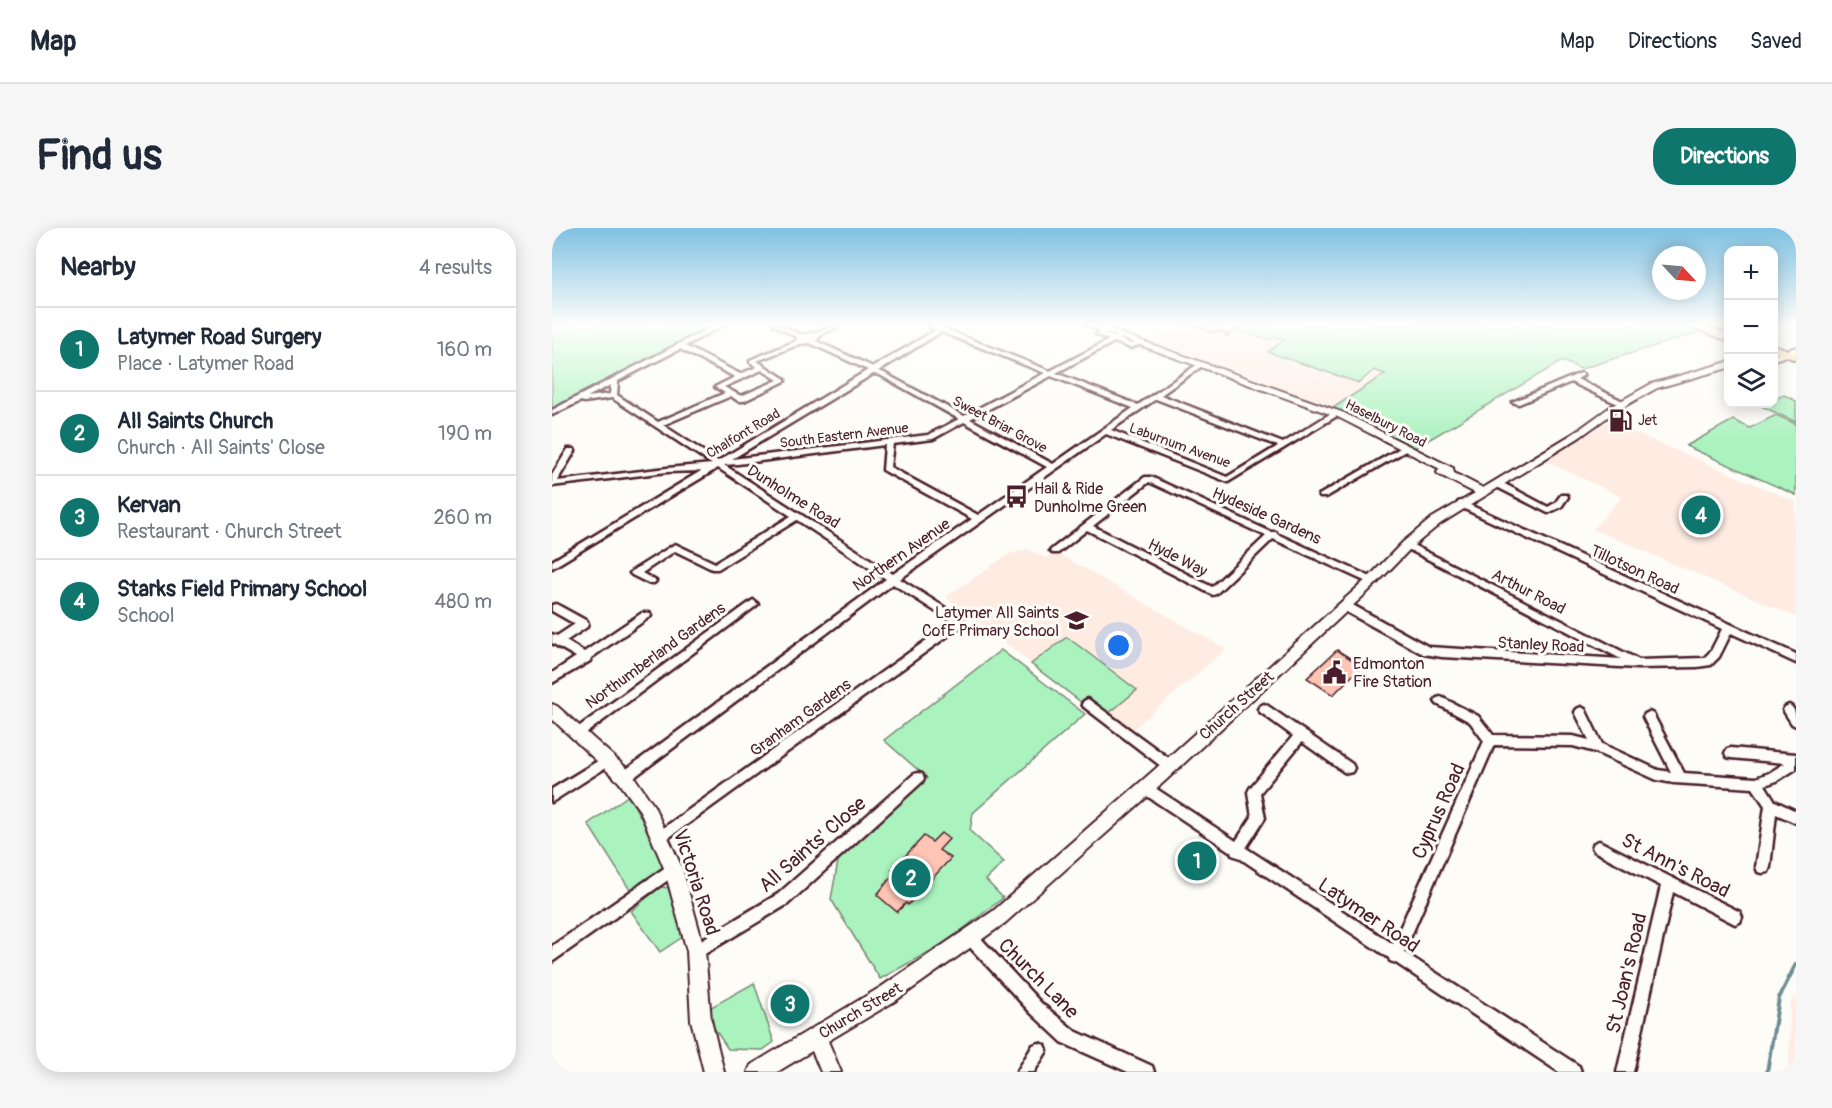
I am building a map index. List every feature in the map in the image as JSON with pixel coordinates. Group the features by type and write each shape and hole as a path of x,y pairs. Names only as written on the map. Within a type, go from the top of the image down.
{"main road":[{"name":"Haselbury Road","path":"1200,365 1336,414 1405,449 1431,464 1433,468 1482,492"},
{"name":"Church Street","path":"758,1072 888,994 999,917 1170,766 1372,581 1407,545 1461,504 1498,484 1623,403 1654,386 1724,366"},
{"name":"Victoria Road","path":"552,710 625,777 646,806 673,868 696,951 701,1020 714,1072"},
{"path":"815,1036 831,1072"}],"street":[{"path":"552,413 644,364"},
{"path":"716,364 740,377"},
{"path":"758,364 762,367 783,381 744,399 730,394 719,386 762,367"},
{"name":"Sweet Briar Grove","path":"861,364 1053,467"},
{"name":"Chalfont Road","path":"552,565 881,364"},
{"path":"1035,364 1139,408"},
{"name":"South Eastern Avenue","path":"552,483 889,444 930,437 1068,364"},
{"name":"Northern Avenue","path":"625,777 894,578 1200,365"},
{"path":"1516,402 1581,375"},
{"path":"1571,379 1623,403"},
{"path":"576,400 613,396 615,382 611,381"},
{"path":"658,425 730,394"},
{"name":"Dunholme Road","path":"613,396 959,622"},
{"path":"1156,396 1284,446"},
{"name":"Laburnum Avenue","path":"1106,431 1228,480 1336,414"},
{"path":"889,444 886,468 978,519"},
{"path":"1323,495 1405,449"},
{"path":"552,483 571,451"},
{"name":"Hydeside Gardens","path":"1088,527 1148,479 1372,581"},
{"path":"1498,484 1548,510 1558,505 1564,496"},
{"name":"Tillotson Road","path":"1461,504 1796,659"},
{"path":"651,581 635,573 675,547 715,567 797,516"},
{"path":"1054,551 1088,527"},
{"name":"Hyde Way","path":"1088,527 1213,592 1273,534"},
{"name":"Arthur Road","path":"1407,545 1638,664"},
{"name":"Northumberland Gardens","path":"576,734 753,603"},
{"name":"Stanley Road","path":"1345,606 1426,651 1638,664 1707,662 1715,654 1728,628"},
{"path":"555,639 584,624 556,608"},
{"path":"552,679 646,616"},
{"name":"Granham Gardens","path":"660,838 959,622"},
{"path":"555,639 586,658"},
{"path":"1441,701 1474,719 1490,740 1573,741 1598,748 1658,775 1756,783 1773,777 1796,762"},
{"path":"1088,704 1170,766"},
{"path":"1264,709 1348,768"},
{"path":"1789,710 1796,721"},
{"path":"1581,712 1598,748"},
{"path":"1649,717 1680,778"},
{"path":"1237,851 1259,818 1254,792 1301,735"},
{"name":"Cyprus Road","path":"1395,956 1490,740"},
{"path":"1731,753 1796,762"},
{"path":"552,796 606,761"},
{"name":"All Saints' Close","path":"696,951 783,899 918,778"},
{"path":"1756,783 1771,805 1796,817"},
{"name":"Latymer Road","path":"1145,788 1573,1072"},
{"path":"1763,867 1771,805"},
{"name":"St Ann's Road","path":"1599,847 1735,918"},
{"path":"552,955 673,868"},
{"name":"St Joan's Road","path":"1625,1072 1668,883"},
{"name":"Church Lane","path":"971,938 1036,1008 1069,1037 1146,1072"},
{"path":"1025,1072 1039,1051"}],"shaded area":[{"path":"1211,364 1399,364 1333,408"},
{"path":"1608,421 1796,502 1796,617 1593,529 1622,497 1546,461"},
{"name":"Latymer All Saints CofE Primary School","path":"1028,549 1045,558 1057,553 1226,649 1130,732 1092,700 1085,705 946,597 1009,554"},
{"path":"1796,995 1796,1072 1789,1072 1790,1004"}],"green space":[{"path":"552,364 638,364 552,410"},
{"path":"1304,364 1556,364 1415,448 1333,408 1385,374 1374,370 1359,383"},
{"path":"1570,364 1596,364 1581,369"},
{"path":"1784,395 1796,401 1796,422 1766,408 1778,408 1778,397"},
{"path":"1776,415 1796,424 1796,495 1686,446 1733,420 1750,428"},
{"path":"1067,637 1137,690 1108,714 1092,700 1085,705 1031,664"},
{"path":"1001,650 1085,714 973,813 970,831 1004,862 986,880 1003,898 945,943 880,979 831,899 839,856 927,778 884,740"},
{"path":"629,795 665,866 630,890 588,824"},
{"path":"660,887 671,888 687,934 660,952 631,911"},
{"path":"754,983 774,1042 763,1050 728,1049 710,1022 706,1010"}],"building":[{"name":"Edmonton Fire Station","path":"1337,650 1362,666 1333,695 1307,678"},
{"path":"941,833 949,839 939,850 951,858 908,905 906,903 897,912 877,895 895,872 892,870 924,836 932,842"},
{"path":"1185,847 1215,867 1209,876 1179,855"}],"waterway":[{"path":"1767,1072 1779,998 1796,964"}],"place":[{"name":"Jet","path":"1620,420"},
{"name":"Hail & Ride Dunholme Green","path":"1016,497"},
{"name":"Starks Field Primary School","path":"1701,515"},
{"name":"Latymer All Saints CofE Primary School","path":"1077,621"},
{"name":"Edmonton Fire Station","path":"1335,672"},
{"name":"Latymer Road Surgery","path":"1197,861"},
{"name":"All Saints Church","path":"911,878"},
{"name":"Kervan","path":"790,1004"}]}
